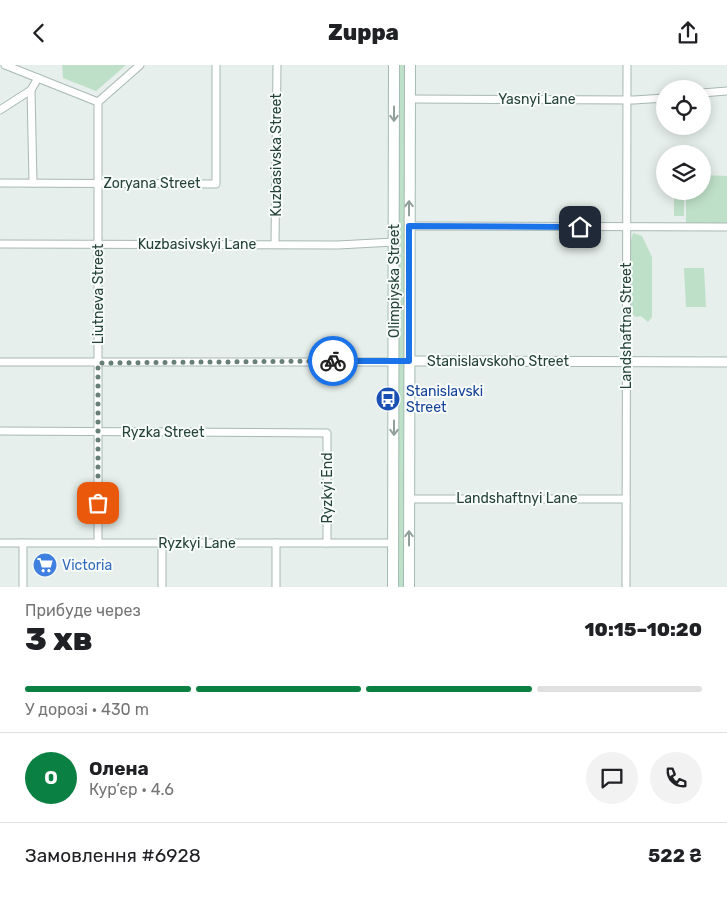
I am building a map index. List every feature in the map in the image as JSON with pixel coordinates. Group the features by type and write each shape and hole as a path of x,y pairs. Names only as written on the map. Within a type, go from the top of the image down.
{"main road":[{"name":"Olimpiyska Street","path":"393,587 394,65"},
{"name":"Olimpiyska Street","path":"409,587 410,65"},
{"name":"Stanislavskoho Street","path":"394,362 409,361"}],"street":[{"path":"5,65 98,102 140,65"},
{"name":"Zoryana Street","path":"0,183 216,183 216,65"},
{"name":"Kuzbasivska Street","path":"275,244 277,65"},
{"name":"Landshaftna Street","path":"626,587 627,65"},
{"path":"0,110 31,90 38,78"},
{"path":"31,90 33,183"},
{"path":"711,92 727,91"},
{"name":"Yasnyi Lane","path":"410,99 656,98"},
{"name":"Liutneva Street","path":"98,102 98,543"},
{"path":"409,226 727,227"},
{"name":"Kuzbasivskyi Lane","path":"0,243 275,244 394,242"},
{"name":"Stanislavskoho Street","path":"409,361 727,362"},
{"name":"Stanislavskoho Street","path":"0,362 394,362"},
{"name":"Ryzka Street","path":"0,431 327,433"},
{"name":"Ryzkyi End","path":"327,433 327,543"},
{"name":"Landshaftnyi Lane","path":"408,499 626,499"},
{"name":"Ryzkyi Lane","path":"0,543 394,543"},
{"path":"23,543 23,587"},
{"path":"162,543 162,587"},
{"path":"276,543 276,587"}],"green space":[{"path":"62,65 126,65 96,91 63,78"},
{"path":"394,65 410,65 409,587 393,587"},
{"path":"711,175 727,176 727,225 686,225 686,200 711,200"},
{"path":"674,200 684,200 684,216 674,216"},
{"path":"633,233 642,236 652,257 652,317 648,322 641,316 636,317 630,313 631,241"},
{"path":"684,268 704,268 706,307 686,307"}],"way so far":[{"path":"98,503 98,363 156,361 277,363 333,361"}],"place":[{"name":"Stanislavski Street","path":"388,399"},
{"name":"Victoria","path":"45,565"}],"route":[{"path":"333,361 409,361 409,226 580,227"}]}
